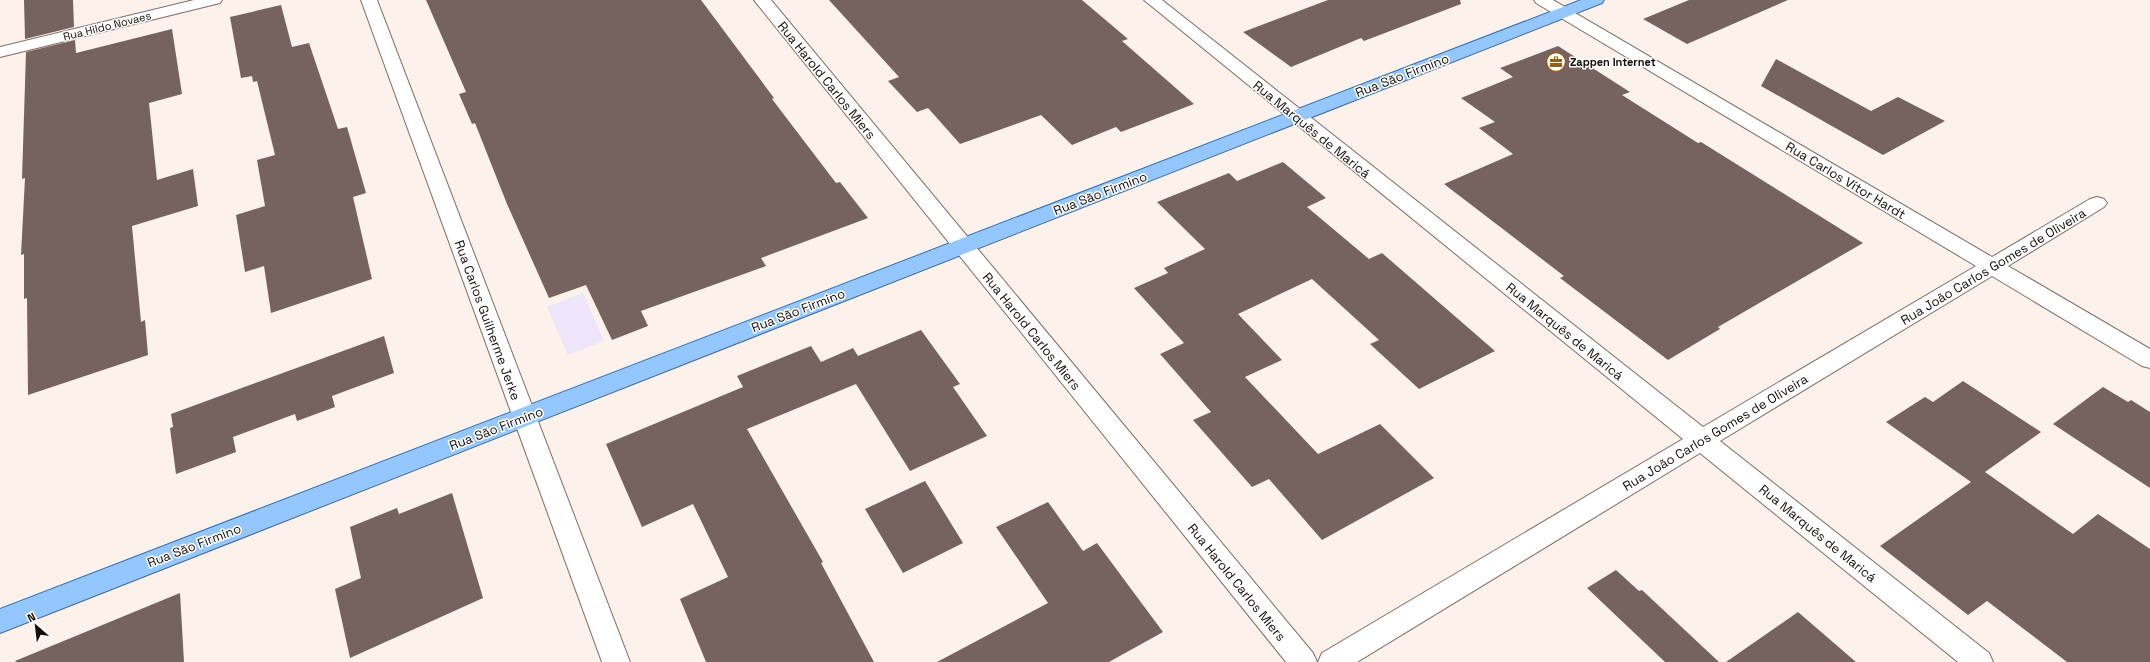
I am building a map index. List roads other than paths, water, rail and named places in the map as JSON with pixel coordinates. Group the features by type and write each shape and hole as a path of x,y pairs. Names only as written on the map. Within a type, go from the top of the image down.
{"main road":[{"name":"Rua São Firmino","path":"0,621 1596,0"}],"street":[{"name":"Rua Hildo Novaes","path":"0,52 214,0"},
{"name":"Rua Carlos Guilherme Jerke","path":"369,0 616,662"},
{"name":"Rua Harold Carlos Miers","path":"762,0 1303,662"},
{"name":"Rua Marquês de Maricá","path":"1152,0 1979,662"},
{"name":"Rua Carlos Vítor Hardt","path":"1542,0 2150,360"},
{"name":"Rua João Carlos Gomes de Oliveira","path":"1332,662 2097,203"}],"place":[{"name":"Zappen Internet","path":"1556,62"}]}
